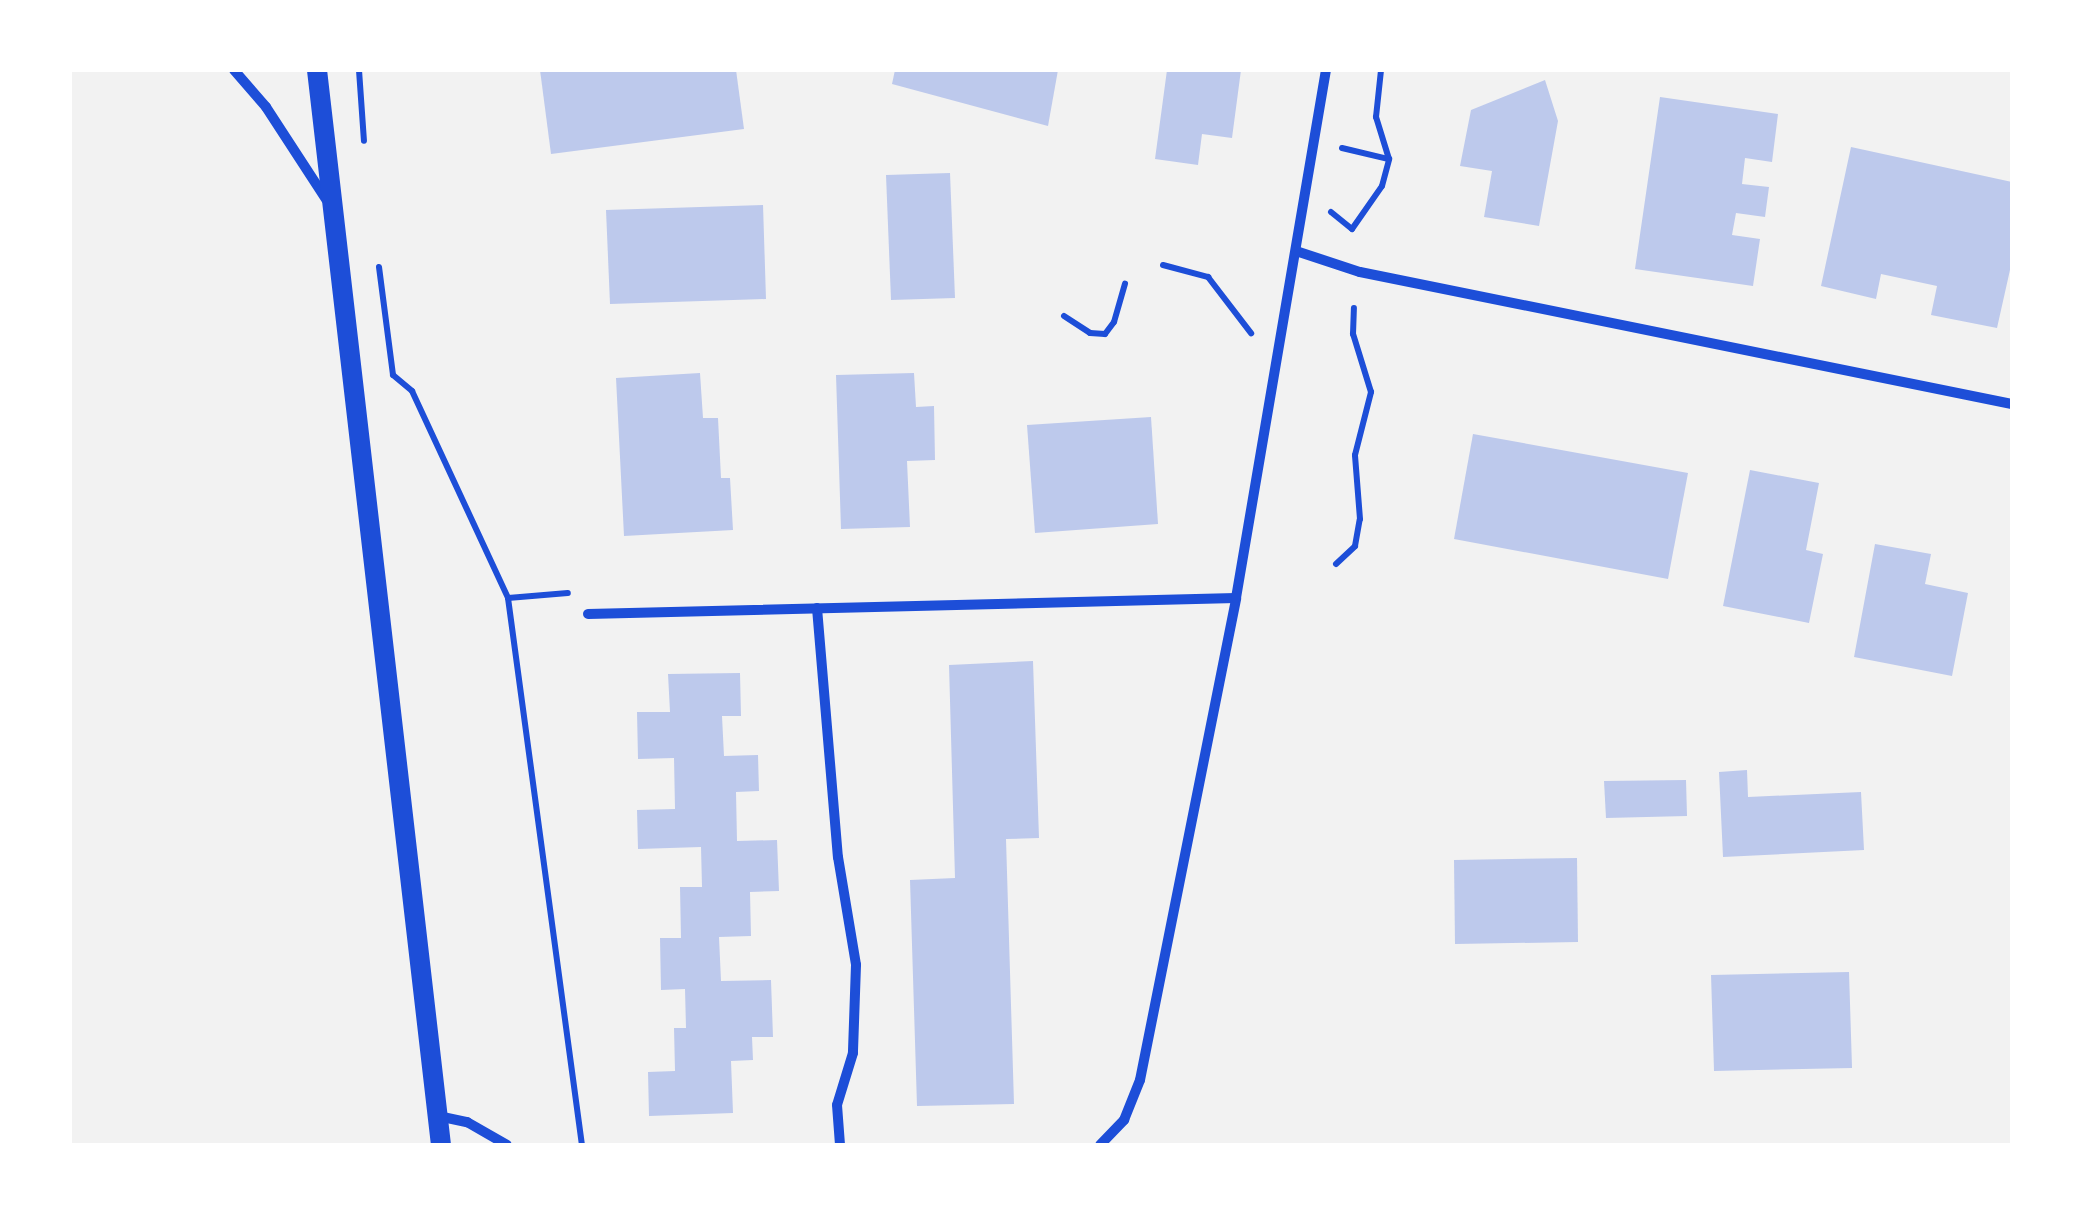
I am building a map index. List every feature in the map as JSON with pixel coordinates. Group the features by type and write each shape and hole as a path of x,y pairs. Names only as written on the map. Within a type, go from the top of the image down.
{"main road":[{"path":"316,70 441,1145"}],"street":[{"path":"234,70 266,106 329,204"},
{"path":"1100,1145 1124,1120 1140,1080 1236,598 1326,70"},
{"path":"1296,251 1360,272 2012,404"},
{"path":"588,614 1236,598"},
{"path":"817,608 838,856 856,965 853,1053 837,1105 840,1145"},
{"path":"438,1116 467,1122 508,1145"}],"path":[{"path":"359,70 366,156"},
{"path":"1352,229 1382,186 1388,159 1376,117 1381,70"},
{"path":"1336,146 1388,159"},
{"path":"1305,202 1334,214 1352,229 1356,244"},
{"path":"1164,264 1208,277 1254,338"},
{"path":"379,265 393,376 412,391 508,598 582,1145"},
{"path":"1064,316 1090,332 1105,334 1114,322 1124,284"},
{"path":"1336,564 1355,546 1360,519 1355,455 1370,392 1352,334 1354,308"},
{"path":"508,598 586,591 588,614"}],"building":[{"path":"540,70 736,70 744,129 551,154"},
{"path":"895,70 1058,70 1048,126 892,84"},
{"path":"1167,70 1241,70 1232,138 1202,134 1198,165 1155,159"},
{"path":"1545,80 1558,121 1539,226 1484,217 1492,171 1460,166 1471,110"},
{"path":"1660,97 1778,114 1772,162 1745,158 1742,184 1769,187 1765,217 1736,213 1732,235 1760,239 1753,286 1635,269"},
{"path":"1851,147 2012,182 2012,261 1997,328 1931,315 1937,286 1881,274 1876,299 1821,286"},
{"path":"950,173 955,298 891,300 886,175"},
{"path":"763,205 766,299 610,304 606,210"},
{"path":"700,373 703,418 718,418 721,478 730,478 733,530 624,536 616,378"},
{"path":"914,373 916,407 934,406 935,460 907,461 910,527 841,529 836,375"},
{"path":"1151,417 1158,524 1035,533 1027,425"},
{"path":"1473,434 1688,473 1668,579 1454,539"},
{"path":"1750,470 1819,483 1806,550 1823,554 1809,623 1723,606"},
{"path":"1875,544 1931,554 1925,584 1968,593 1952,676 1854,657"},
{"path":"1033,661 1039,838 1006,839 1014,1104 917,1106 910,880 955,878 949,665"},
{"path":"740,673 741,716 722,716 724,756 758,755 759,791 736,792 737,841 777,840 779,891 750,892 751,936 719,937 721,981 771,980 773,1037 752,1037 753,1060 731,1061 733,1113 649,1116 648,1072 675,1071 674,1028 686,1028 685,989 661,990 660,938 681,938 680,887 702,887 701,847 638,849 637,810 675,809 674,758 638,759 637,712 670,712 668,674"},
{"path":"1747,770 1748,797 1861,792 1864,850 1723,857 1719,772"},
{"path":"1686,780 1687,816 1606,818 1604,781"},
{"path":"1577,858 1578,942 1455,944 1454,860"},
{"path":"1849,972 1852,1068 1714,1071 1711,975"}]}
